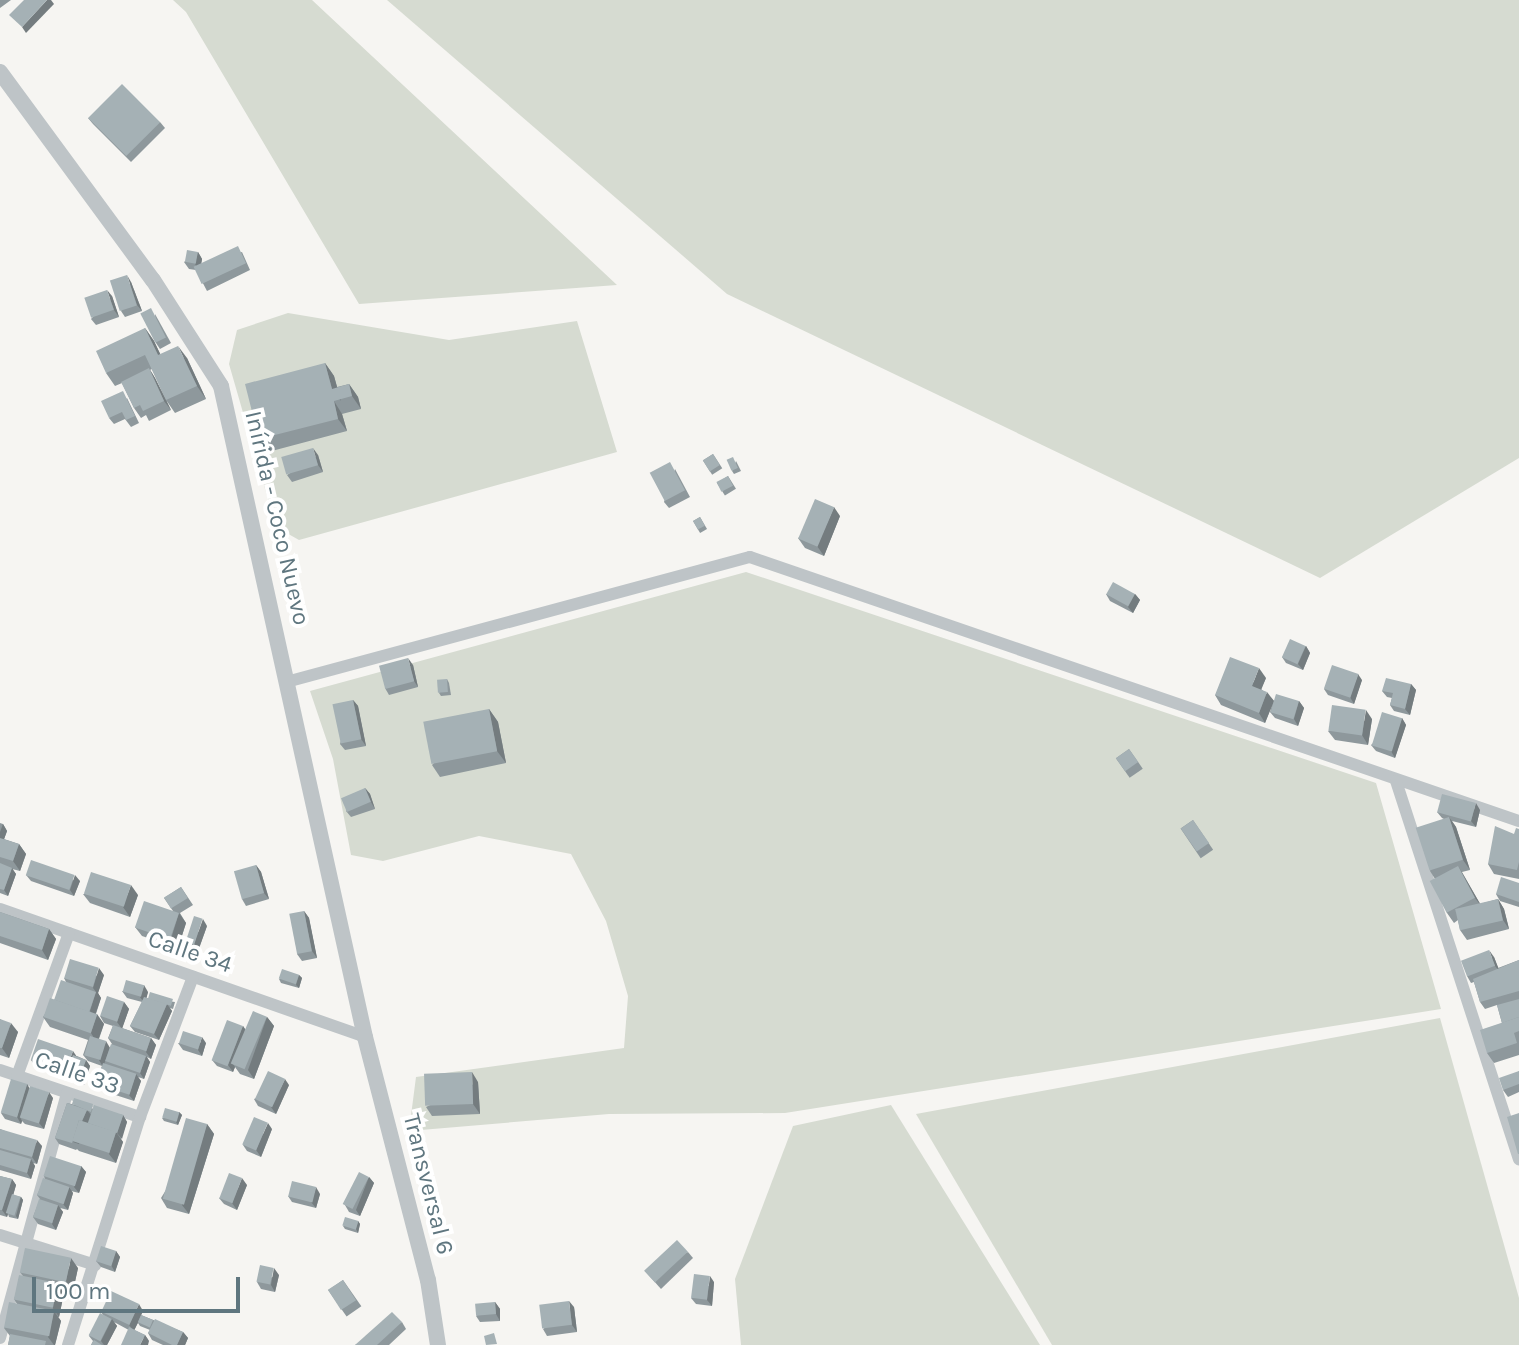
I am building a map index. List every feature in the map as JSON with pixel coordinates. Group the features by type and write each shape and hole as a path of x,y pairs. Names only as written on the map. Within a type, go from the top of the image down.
{"street":[{"name":"Inírida - Coco Nuevo","path":"0,72 153,280 221,386 290,681 365,1037"},
{"path":"290,681 750,557 1519,821"},
{"path":"1396,781 1512,1117 1519,1160"},
{"name":"Calle 34","path":"0,909 365,1037"},
{"path":"17,1076 69,933"},
{"path":"68,1345 140,1117 193,977"},
{"name":"Transversal 6","path":"365,1037 428,1280 438,1345"},
{"name":"Calle 33","path":"0,1070 140,1117"},
{"path":"0,1338 22,1242 67,1093"},
{"path":"0,1235 95,1265"}],"shaded area":[{"path":"173,0 312,0 617,285 359,304 186,12"},
{"path":"387,0 1519,0 1519,458 1320,578 727,294"},
{"path":"288,313 449,340 577,321 617,452 299,540 276,527 229,364 237,330"},
{"path":"746,572 1376,783 1441,1009 785,1113 609,1114 409,1131 416,1077 624,1048 628,996 606,921 571,854 479,836 383,861 351,855 333,759 310,691"},
{"path":"1440,1018 1519,1298 1519,1345 1052,1345 916,1114"},
{"path":"891,1105 1040,1345 741,1345 735,1279 793,1126"}],"building":[{"path":"24,0 47,0 22,27 9,15"},
{"path":"122,84 160,122 126,156 88,118"},
{"path":"238,246 246,263 202,284 194,267"},
{"path":"187,250 198,252 196,264 185,262"},
{"path":"127,275 137,305 120,311 110,281"},
{"path":"107,290 114,310 91,318 84,298"},
{"path":"151,308 166,337 155,343 140,313"},
{"path":"145,328 158,355 178,346 197,386 166,400 145,355 106,373 96,351"},
{"path":"325,363 332,389 349,384 352,396 334,401 338,419 259,439 245,384"},
{"path":"149,368 164,401 143,411 140,405 134,408 121,382"},
{"path":"123,391 135,416 126,420 122,412 109,418 101,401"},
{"path":"313,448 318,465 286,474 281,457"},
{"path":"713,454 720,465 710,471 703,460"},
{"path":"733,457 738,468 731,471 727,460"},
{"path":"670,462 685,490 665,501 650,473"},
{"path":"728,476 733,486 721,492 716,482"},
{"path":"815,499 834,507 818,547 798,539"},
{"path":"700,517 705,526 698,530 693,521"},
{"path":"1113,582 1135,594 1128,606 1106,594"},
{"path":"1290,639 1306,646 1297,664 1282,657"},
{"path":"1230,657 1259,668 1252,686 1267,692 1259,713 1215,695"},
{"path":"408,658 414,681 385,689 379,666"},
{"path":"1332,665 1358,674 1350,698 1324,689"},
{"path":"1386,678 1411,684 1405,709 1390,705 1393,693 1382,691"},
{"path":"447,679 448,692 438,693 437,680"},
{"path":"1276,694 1299,701 1293,719 1270,712"},
{"path":"353,700 361,739 341,743 332,704"},
{"path":"1332,705 1366,710 1362,735 1328,731"},
{"path":"489,709 497,751 431,764 423,722"},
{"path":"1382,712 1402,718 1392,752 1372,745"},
{"path":"1129,749 1138,762 1125,771 1116,758"},
{"path":"365,788 371,802 347,812 341,798"},
{"path":"1442,794 1476,803 1471,821 1437,812"},
{"path":"1449,817 1463,860 1430,871 1416,828"},
{"path":"1193,820 1209,843 1197,852 1181,829"},
{"path":"1495,826 1514,834 1516,828 1519,829 1517,870 1488,864"},
{"path":"0,838 19,844 13,861 0,857"},
{"path":"31,860 74,875 69,890 26,875"},
{"path":"0,863 12,868 4,890 0,889"},
{"path":"256,865 264,893 242,899 234,871"},
{"path":"1458,866 1475,898 1447,913 1430,881"},
{"path":"91,872 131,885 124,907 84,894"},
{"path":"1501,877 1519,883 1519,902 1496,894"},
{"path":"181,887 188,898 171,909 164,898"},
{"path":"1498,899 1503,920 1460,930 1455,909"},
{"path":"144,901 179,913 170,940 135,927"},
{"path":"304,911 312,951 297,954 289,914"},
{"path":"0,912 49,929 42,950 0,936"},
{"path":"194,916 203,919 194,944 186,942"},
{"path":"1489,950 1495,966 1467,977 1461,961"},
{"path":"70,959 99,968 93,987 64,978"},
{"path":"1519,960 1519,991 1480,1002 1473,979"},
{"path":"282,969 299,975 296,984 279,978"},
{"path":"61,980 96,992 89,1012 54,1000"},
{"path":"126,980 144,985 141,997 123,992"},
{"path":"150,992 173,999 171,1006 148,999"},
{"path":"107,996 124,1002 117,1022 100,1016"},
{"path":"144,997 167,1004 154,1034 130,1026"},
{"path":"50,998 97,1014 91,1033 43,1017"},
{"path":"1519,999 1519,1017 1502,1023 1497,1005"},
{"path":"253,1011 267,1017 245,1069 231,1063"},
{"path":"1519,1017 1519,1031 1514,1033 1517,1043 1487,1053 1480,1030"},
{"path":"0,1019 11,1023 2,1048 0,1048"},
{"path":"227,1020 243,1026 227,1066 212,1060"},
{"path":"113,1025 151,1038 146,1051 108,1038"},
{"path":"183,1031 202,1037 198,1050 179,1043"},
{"path":"90,1036 106,1041 100,1060 84,1055"},
{"path":"38,1039 73,1051 66,1072 31,1060"},
{"path":"111,1044 146,1056 140,1073 105,1061"},
{"path":"73,1055 86,1060 79,1080 65,1075"},
{"path":"103,1063 136,1074 129,1095 96,1084"},
{"path":"268,1071 285,1079 272,1107 255,1099"},
{"path":"1519,1071 1519,1084 1503,1090 1499,1078"},
{"path":"472,1072 473,1104 425,1106 424,1074"},
{"path":"11,1079 27,1084 17,1117 1,1112"},
{"path":"30,1086 49,1092 39,1124 20,1117"},
{"path":"74,1098 93,1104 91,1112 72,1104"},
{"path":"67,1103 87,1110 82,1121 79,1120 72,1143 55,1138"},
{"path":"94,1105 123,1115 117,1133 88,1123"},
{"path":"165,1108 179,1112 177,1122 162,1118"},
{"path":"1519,1113 1519,1154 1518,1154 1507,1117"},
{"path":"254,1117 268,1123 256,1150 242,1145"},
{"path":"186,1118 207,1124 184,1205 163,1199"},
{"path":"79,1120 116,1132 109,1153 72,1141"},
{"path":"0,1129 37,1140 32,1157 0,1148"},
{"path":"0,1150 31,1159 27,1173 0,1165"},
{"path":"50,1156 81,1166 75,1186 44,1176"},
{"path":"359,1172 369,1177 352,1209 343,1204"},
{"path":"229,1173 242,1178 232,1203 219,1198"},
{"path":"0,1176 12,1179 2,1210 0,1210"},
{"path":"43,1178 69,1187 64,1204 37,1195"},
{"path":"292,1181 316,1187 312,1203 288,1197"},
{"path":"12,1194 21,1197 14,1216 6,1213"},
{"path":"39,1199 58,1205 52,1223 33,1217"},
{"path":"345,1217 358,1221 356,1230 342,1226"},
{"path":"677,1240 688,1252 655,1282 644,1271"},
{"path":"101,1246 116,1251 111,1266 96,1261"},
{"path":"25,1248 71,1258 66,1282 20,1272"},
{"path":"260,1265 274,1268 270,1285 256,1282"},
{"path":"694,1274 710,1276 707,1300 691,1298"},
{"path":"19,1275 58,1283 53,1308 14,1299"},
{"path":"343,1280 356,1300 341,1310 328,1290"},
{"path":"111,1291 139,1304 129,1325 101,1312"},
{"path":"569,1301 572,1325 542,1328 539,1305"},
{"path":"9,1302 54,1311 49,1336 4,1328"},
{"path":"495,1302 496,1314 476,1316 475,1304"},
{"path":"392,1312 402,1322 377,1345 355,1345"},
{"path":"100,1313 112,1319 100,1341 89,1335"},
{"path":"141,1315 153,1320 150,1327 138,1322"},
{"path":"155,1319 183,1332 177,1345 148,1333"},
{"path":"129,1327 145,1335 140,1345 121,1345"},
{"path":"494,1333 497,1344 486,1345 484,1336"},
{"path":"10,1334 46,1341 45,1345 8,1345"}]}
